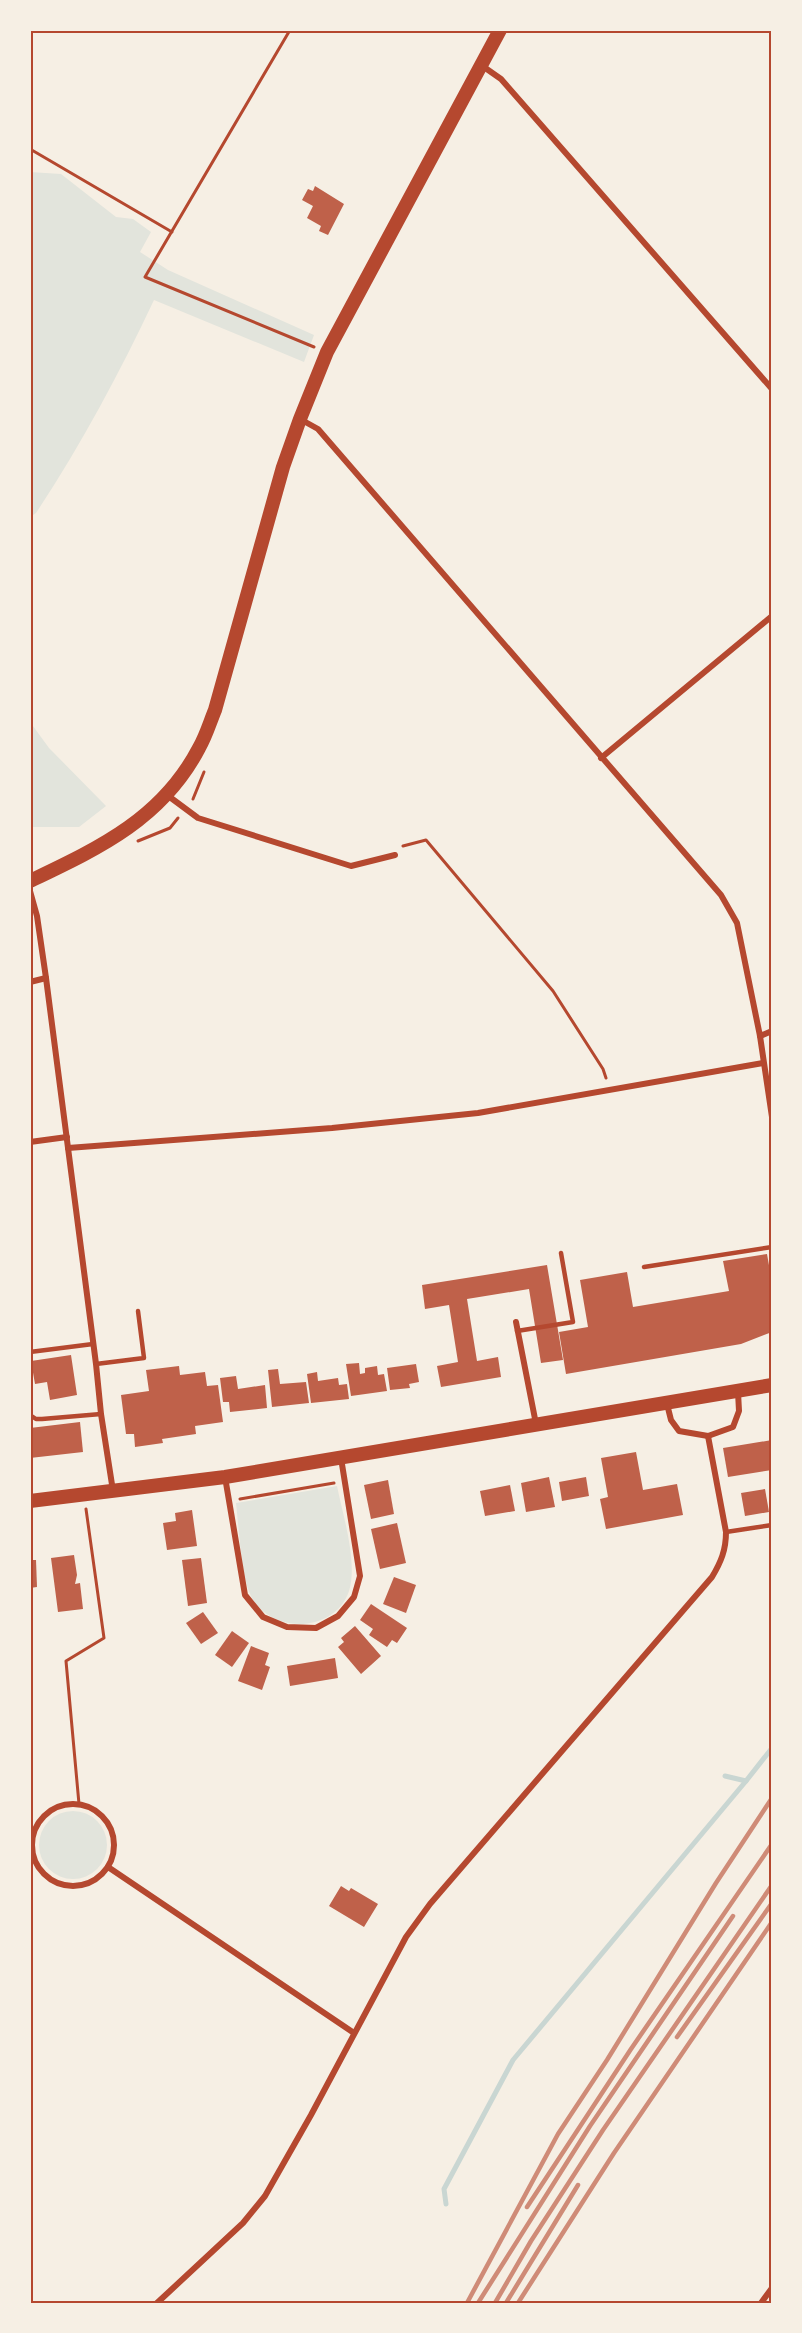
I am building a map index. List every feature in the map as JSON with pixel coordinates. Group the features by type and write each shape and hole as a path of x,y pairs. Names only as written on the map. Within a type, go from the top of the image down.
{"main road":[{"path":"30,881 98,848 134,825 166,795 185,772 200,747 216,710 283,467 327,352 500,30"},
{"path":"30,1501 225,1477 738,1392 772,1384"}],"street":[{"path":"481,65 501,79 772,389"},
{"path":"300,419 318,429 721,896 737,923 760,1036 772,1117"},
{"path":"601,758 772,616"},
{"path":"166,795 198,818 351,866 396,855"},
{"path":"30,891 37,916 46,978 101,1414 113,1491"},
{"path":"30,982 46,978"},
{"path":"760,1036 772,1031"},
{"path":"68,1148 332,1128 444,1116 609,1092 763,1065 772,1066"},
{"path":"30,1142 67,1137"},
{"path":"516,1322 536,1424"},
{"path":"666,1404 671,1420 679,1431 708,1436 733,1427 739,1411 738,1392"},
{"path":"157,2303 243,2223 265,2196 406,1937 430,1904 712,1577 723,1554 726,1532 708,1436"},
{"path":"225,1477 245,1595 263,1617 287,1627 316,1628 338,1616 354,1597 360,1576 341,1458"},
{"path":"79,1804 100,1814 112,1833 114,1845 108,1867 99,1877 87,1884 74,1886 60,1884 48,1878 39,1868 33,1856 32,1842 39,1823 53,1809 66,1805 79,1804"},
{"path":"108,1867 354,2033"},
{"path":"761,2303 772,2288"}],"lane":[{"path":"644,1267 772,1247"},
{"path":"517,1331 573,1322 561,1253"},
{"path":"96,1364 144,1358 138,1311"},
{"path":"30,1352 93,1344"},
{"path":"30,1415 36,1419 42,1419 101,1414"},
{"path":"726,1532 772,1525"}],"path":[{"path":"290,30 146,277 327,352"},
{"path":"30,149 172,232"},
{"path":"396,855 398,847 426,840 553,991 603,1069 609,1092"},
{"path":"229,1501 345,1482"},
{"path":"79,1804 66,1661 104,1638 84,1495"}],"shaded area":[{"path":"30,172 61,174 116,217 133,219 151,232 140,252 168,270 314,335 304,362 154,300 84,435 36,513 30,517"},
{"path":"30,722 49,748 106,806 79,827 30,827"},
{"path":"337,1486 351,1553 349,1591 341,1605 330,1615 316,1622 301,1624 271,1617 259,1607 247,1585 242,1562 236,1503"},
{"path":"73,1811 86,1814 97,1821 104,1832 107,1845 104,1858 97,1869 86,1876 73,1879 60,1876 49,1869 42,1858 39,1845 42,1832 49,1821 60,1814"}],"building":[{"path":"315,186 344,204 328,235 319,231 321,226 307,218 313,206 302,200 308,189 313,191"},
{"path":"767,1254 772,1282 772,1332 741,1344 566,1374 559,1332 588,1327 580,1280 627,1272 633,1307 729,1291 723,1261"},
{"path":"547,1265 563,1360 541,1363 529,1289 467,1299 477,1361 498,1357 501,1377 441,1387 437,1366 458,1362 449,1305 425,1309 422,1285"},
{"path":"71,1355 77,1395 50,1400 47,1382 35,1384 31,1361"},
{"path":"359,1363 360,1374 365,1373 365,1368 377,1366 378,1375 384,1374 387,1391 351,1396 346,1364"},
{"path":"416,1364 419,1382 409,1384 410,1388 390,1390 387,1368"},
{"path":"179,1366 180,1375 205,1372 207,1386 218,1385 223,1422 195,1426 196,1434 162,1439 163,1443 135,1447 134,1434 126,1434 121,1395 149,1391 146,1370"},
{"path":"278,1369 280,1384 306,1382 309,1403 272,1407 268,1370"},
{"path":"317,1372 318,1381 338,1378 339,1385 347,1384 349,1399 311,1403 307,1374"},
{"path":"236,1376 238,1389 265,1385 267,1408 230,1412 229,1402 223,1402 220,1378"},
{"path":"80,1422 83,1452 30,1458 30,1428"},
{"path":"772,1440 772,1470 728,1477 723,1448"},
{"path":"636,1452 643,1490 677,1484 683,1515 606,1529 600,1499 608,1497 601,1458"},
{"path":"549,1477 555,1507 526,1512 521,1483"},
{"path":"586,1477 589,1496 562,1501 559,1482"},
{"path":"388,1480 394,1514 371,1519 364,1485"},
{"path":"510,1485 515,1511 485,1516 480,1491"},
{"path":"765,1489 769,1512 745,1516 741,1493"},
{"path":"192,1510 197,1546 167,1550 163,1523 176,1521 175,1513"},
{"path":"397,1523 406,1563 380,1569 371,1529"},
{"path":"74,1555 77,1575 75,1584 80,1583 83,1609 58,1612 51,1558"},
{"path":"201,1558 207,1603 188,1606 182,1560"},
{"path":"30,1560 36,1560 37,1587 30,1588"},
{"path":"394,1577 416,1585 406,1613 383,1604"},
{"path":"371,1604 407,1628 397,1643 392,1640 387,1647 369,1635 373,1629 360,1620"},
{"path":"203,1612 218,1633 201,1644 186,1623"},
{"path":"355,1626 381,1656 361,1674 338,1647 344,1642 341,1638"},
{"path":"232,1631 249,1643 232,1667 215,1655"},
{"path":"251,1646 269,1653 265,1665 270,1667 262,1690 238,1681"},
{"path":"335,1658 338,1678 290,1686 287,1666"},
{"path":"341,1886 349,1891 351,1888 378,1904 364,1927 329,1906"}],"waterway":[{"path":"725,1776 746,1781 772,1748"},
{"path":"446,2204 444,2189 513,2060 746,1781"}],"railway":[{"path":"467,2303 558,2134 772,1798"},
{"path":"527,2207 631,2049 772,1844"},
{"path":"495,2303 531,2241 603,2130 772,1885"},
{"path":"677,2037 772,1903"},
{"path":"478,2303 590,2126 733,1916"},
{"path":"518,2303 614,2153 772,1922"},
{"path":"506,2303 578,2185"}]}
